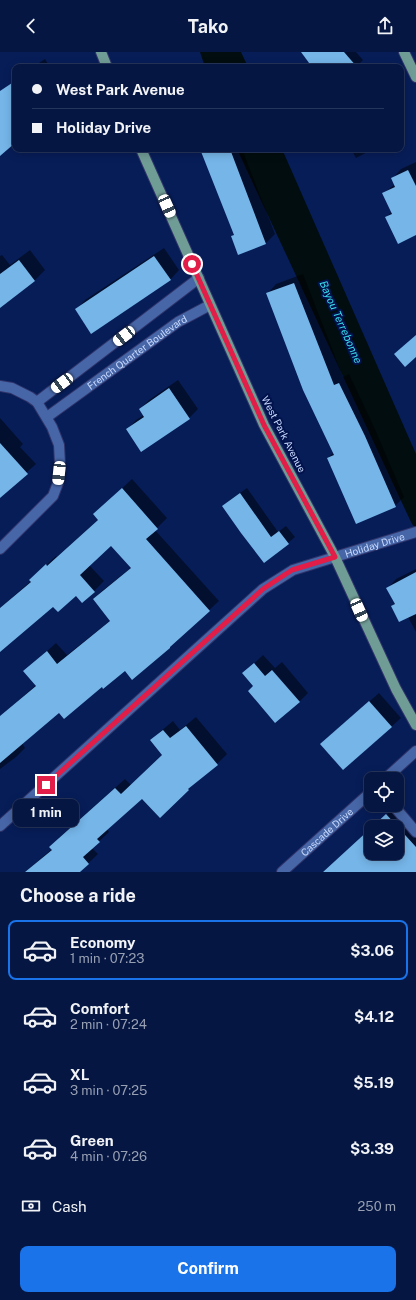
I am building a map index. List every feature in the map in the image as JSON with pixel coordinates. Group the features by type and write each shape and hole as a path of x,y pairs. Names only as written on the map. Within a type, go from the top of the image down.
{"main road":[{"path":"100,52 105,64"},
{"path":"404,52 416,77"},
{"name":"West Park Avenue","path":"142,152 264,425 335,557 396,689 416,725"}],"street":[{"name":"French Quarter Boulevard","path":"37,402 199,278"},
{"name":"French Quarter Boulevard","path":"47,417 178,322 210,304"},
{"path":"0,386 12,388 37,402 52,427 58,445 60,464 58,482 53,496 0,549"},
{"name":"Holiday Drive","path":"0,826 263,589 292,570 416,532"},
{"path":"393,772 416,751"},
{"name":"Cascade Drive","path":"282,872 364,798"},
{"path":"399,812 416,832"}],"water":[{"path":"200,52 241,52 247,64 204,64"},
{"name":"Bayou Terrebonne","path":"238,152 283,152 416,454 416,530"}],"building":[{"path":"301,52 344,52 354,64 310,64"},
{"path":"12,83 12,146 0,156 0,91"},
{"path":"201,152 231,152 266,244 238,255 231,236 234,235"},
{"path":"408,170 416,186 416,235 398,244 385,217 392,214 382,193 395,187 391,178"},
{"path":"154,256 171,280 91,334 75,309"},
{"path":"19,260 35,281 0,308 0,274"},
{"path":"294,283 334,385 339,383 365,436 396,507 356,524 327,458 334,455 303,390 266,293"},
{"path":"416,335 416,357 405,367 394,354"},
{"path":"169,388 190,419 141,452 126,429 144,417 139,409"},
{"path":"0,443 28,474 0,498"},
{"path":"122,488 158,529 146,539 210,611 170,648 132,680 125,671 103,689 102,687 64,719 59,713 0,763 0,716 36,686 23,671 47,651 57,664 110,621 93,599 131,568 111,546 80,575 95,592 82,603 76,596 58,612 53,607 0,652 0,608 31,582 29,580 46,564 47,566 98,520 93,514"},
{"path":"240,493 271,537 279,531 289,544 264,563 222,506"},
{"path":"416,572 416,614 399,622 391,606 395,604 386,588"},
{"path":"254,663 265,676 272,670 300,702 275,723 248,691 253,686 242,673"},
{"path":"369,701 392,727 343,770 320,744"},
{"path":"186,726 218,765 188,789 189,790 160,818 142,799 97,839 100,842 83,857 89,864 80,872 25,872 52,850 49,847 115,788 121,794 162,755 150,740 163,730 170,738"},
{"path":"386,814 391,820 380,820"},
{"path":"364,834 364,860 404,860 404,834 416,847 416,872 323,872"}],"route":[{"path":"46,785 263,589 292,570 335,557 264,425 192,264"}]}
